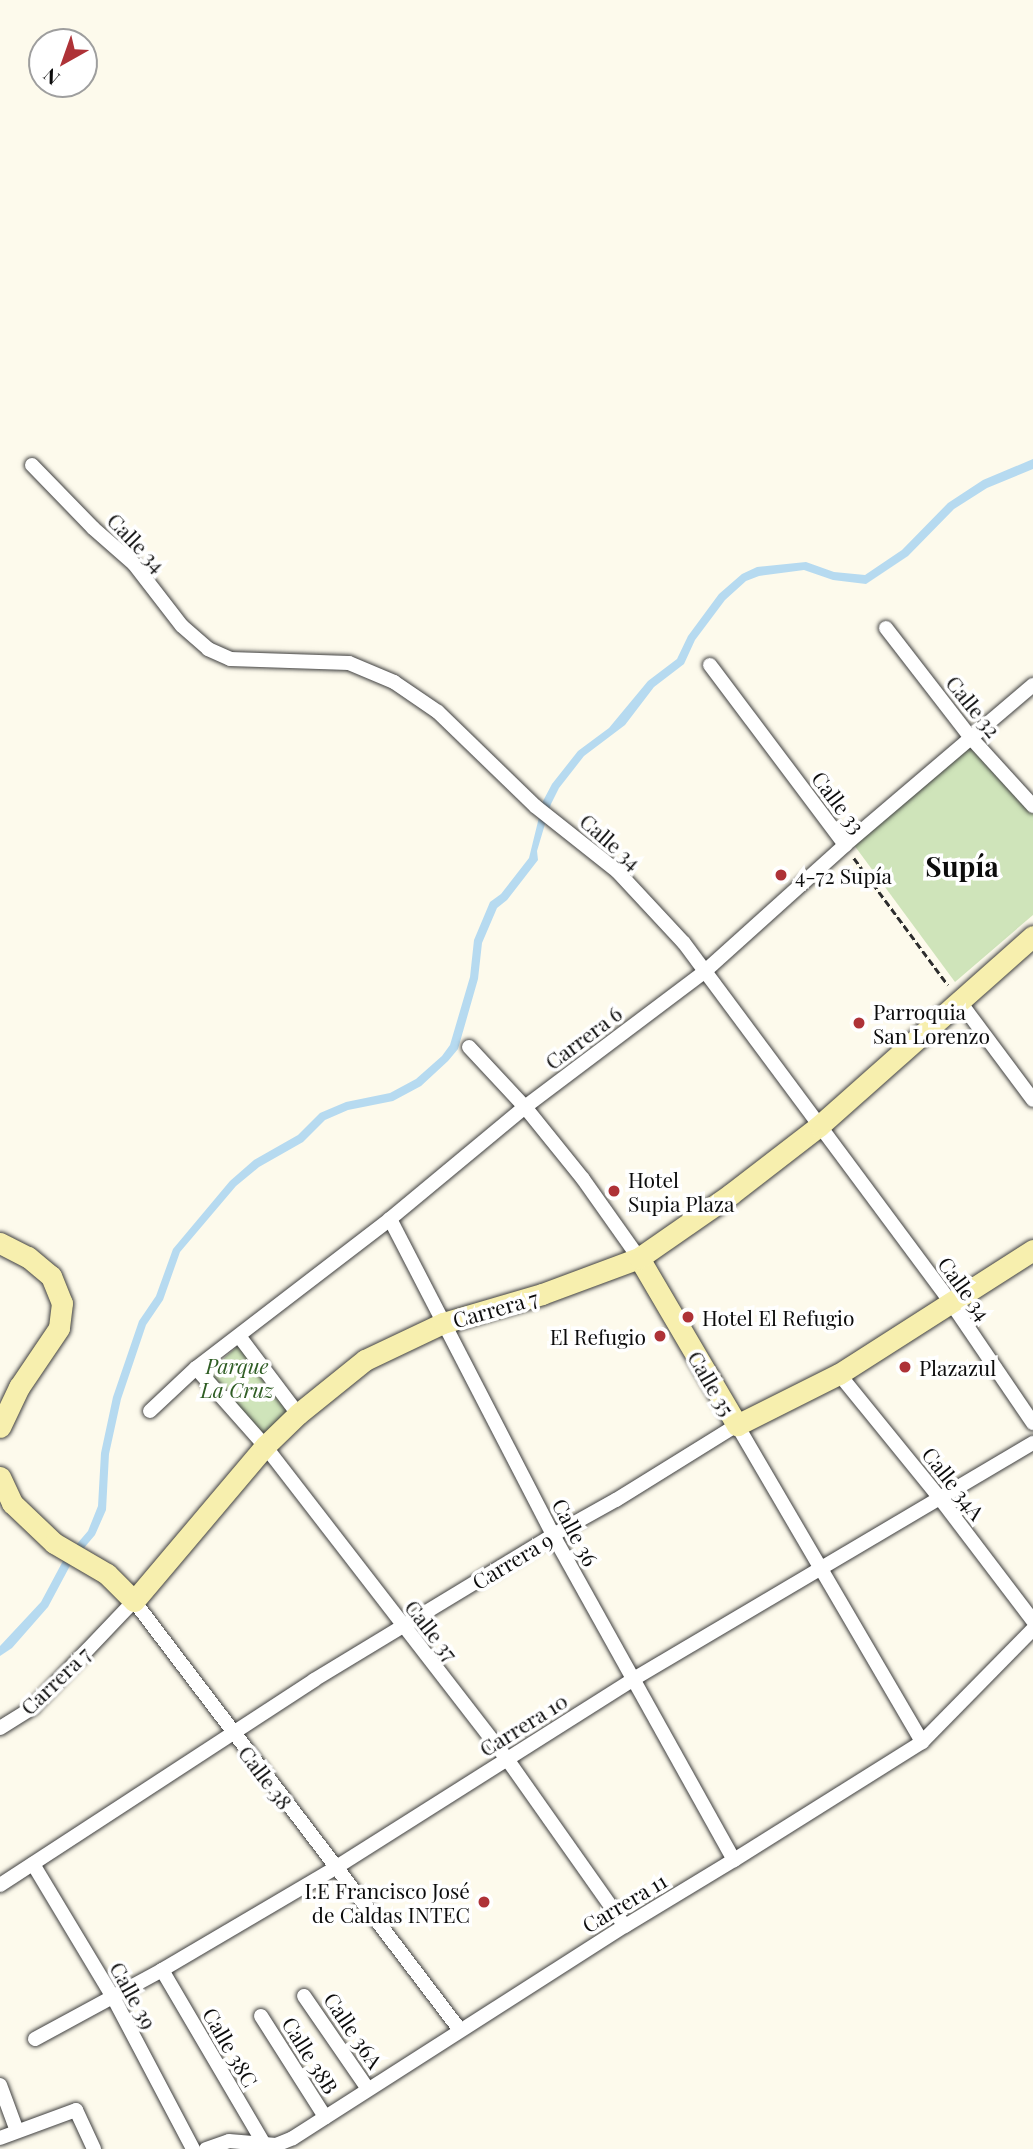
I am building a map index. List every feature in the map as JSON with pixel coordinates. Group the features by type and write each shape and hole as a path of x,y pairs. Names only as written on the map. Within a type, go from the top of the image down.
{"main road":[{"name":"Carrera 7","path":"134,1601 265,1446 298,1414 365,1360 443,1323 542,1294 639,1258 732,1194 819,1126 1033,936"},
{"path":"0,1243 27,1257 51,1276 62,1303 59,1328 19,1387 0,1427"},
{"name":"Carrera 9","path":"737,1425 839,1374 1033,1250"},
{"name":"Calle 35","path":"639,1258 737,1425"},
{"name":"Calle 38","path":"0,1477 12,1503 54,1543 107,1574 134,1601"}],"street":[{"name":"Calle 34","path":"32,465 93,528 134,564 182,626 208,649 230,659 349,663 371,671 417,695 535,806 561,824 639,894 684,943 952,1304 1033,1423"},
{"name":"Calle 32","path":"886,628 971,738 1033,806"},
{"name":"Calle 33","path":"709,665 845,845"},
{"name":"Carrera 6","path":"150,1411 196,1368 390,1219 525,1107 704,972 845,845 1033,685"},
{"path":"960,1002 1033,1100"},
{"name":"Calle 35","path":"468,1047 525,1107 583,1179 639,1258"},
{"name":"Calle 36","path":"390,1219 554,1535 734,1860"},
{"path":"239,1336 298,1414"},
{"name":"Calle 37","path":"196,1368 265,1446 507,1759 625,1926"},
{"name":"Calle 34A","path":"839,1374 939,1497 1033,1621"},
{"name":"Calle 35","path":"737,1425 922,1742"},
{"name":"Carrera 9","path":"0,1885 402,1626 737,1425"},
{"name":"Carrera 10","path":"35,2039 162,1970 335,1868 632,1680 1033,1443"},
{"name":"Carrera 7","path":"0,1728 33,1707 134,1601"},
{"name":"Calle 38","path":"134,1601 460,2031"},
{"name":"Carrera 11","path":"206,2149 229,2141 276,2145 293,2138 625,1926 922,1742 1033,1629"},
{"name":"Calle 39","path":"33,1864 113,1997 193,2149"},
{"name":"Calle 38C","path":"162,1970 264,2144"},
{"name":"Calle 36A","path":"304,1996 368,2089"},
{"name":"Calle 38B","path":"261,2016 325,2117"},
{"path":"0,2085 17,2132"},
{"path":"0,2138 76,2110 94,2149"}],"path":[{"name":"Calle 33","path":"845,845 960,1002"}],"green space":[{"path":"970,747 1033,814 1033,915 955,982 854,845"},
{"name":"Parque La Cruz","path":"240,1344 292,1412 265,1441 206,1374"}],"water":[{"path":"1033,459 1033,469 987,488 954,509 908,556 866,584 833,580 804,570 759,576 746,581 725,600 695,640 684,664 654,687 625,725 584,756 559,788 551,804 537,851 538,860 507,900 497,908 482,943 478,979 458,1049 421,1086 393,1101 348,1110 325,1120 303,1142 259,1167 236,1186 180,1252 163,1300 146,1325 121,1399 109,1454 106,1510 95,1535 72,1562 48,1607 12,1648 0,1656 0,1646 41,1602 64,1559 88,1531 98,1506 101,1453 113,1397 139,1321 156,1296 173,1249 230,1181 254,1160 298,1135 320,1113 346,1102 390,1093 416,1079 442,1056 450,1045 470,977 474,940 490,902 501,894 529,858 543,801 552,784 578,751 609,728 648,681 677,659 688,636 719,594 742,574 757,567 806,562 834,572 865,575 902,550 948,503 983,480"}],"place":[{"name":"4-72 Supía","path":"781,875"},
{"name":"Parroquia San Lorenzo","path":"859,1023"},
{"name":"Hotel Supia Plaza","path":"614,1191"},
{"name":"Hotel El Refugio","path":"688,1317"},
{"name":"El Refugio","path":"660,1336"},
{"name":"Plazazul","path":"905,1367"},
{"name":"I.E Francisco José de Caldas INTEC","path":"484,1902"}],"district":[{"name":"Supía","path":"962,866"}]}
